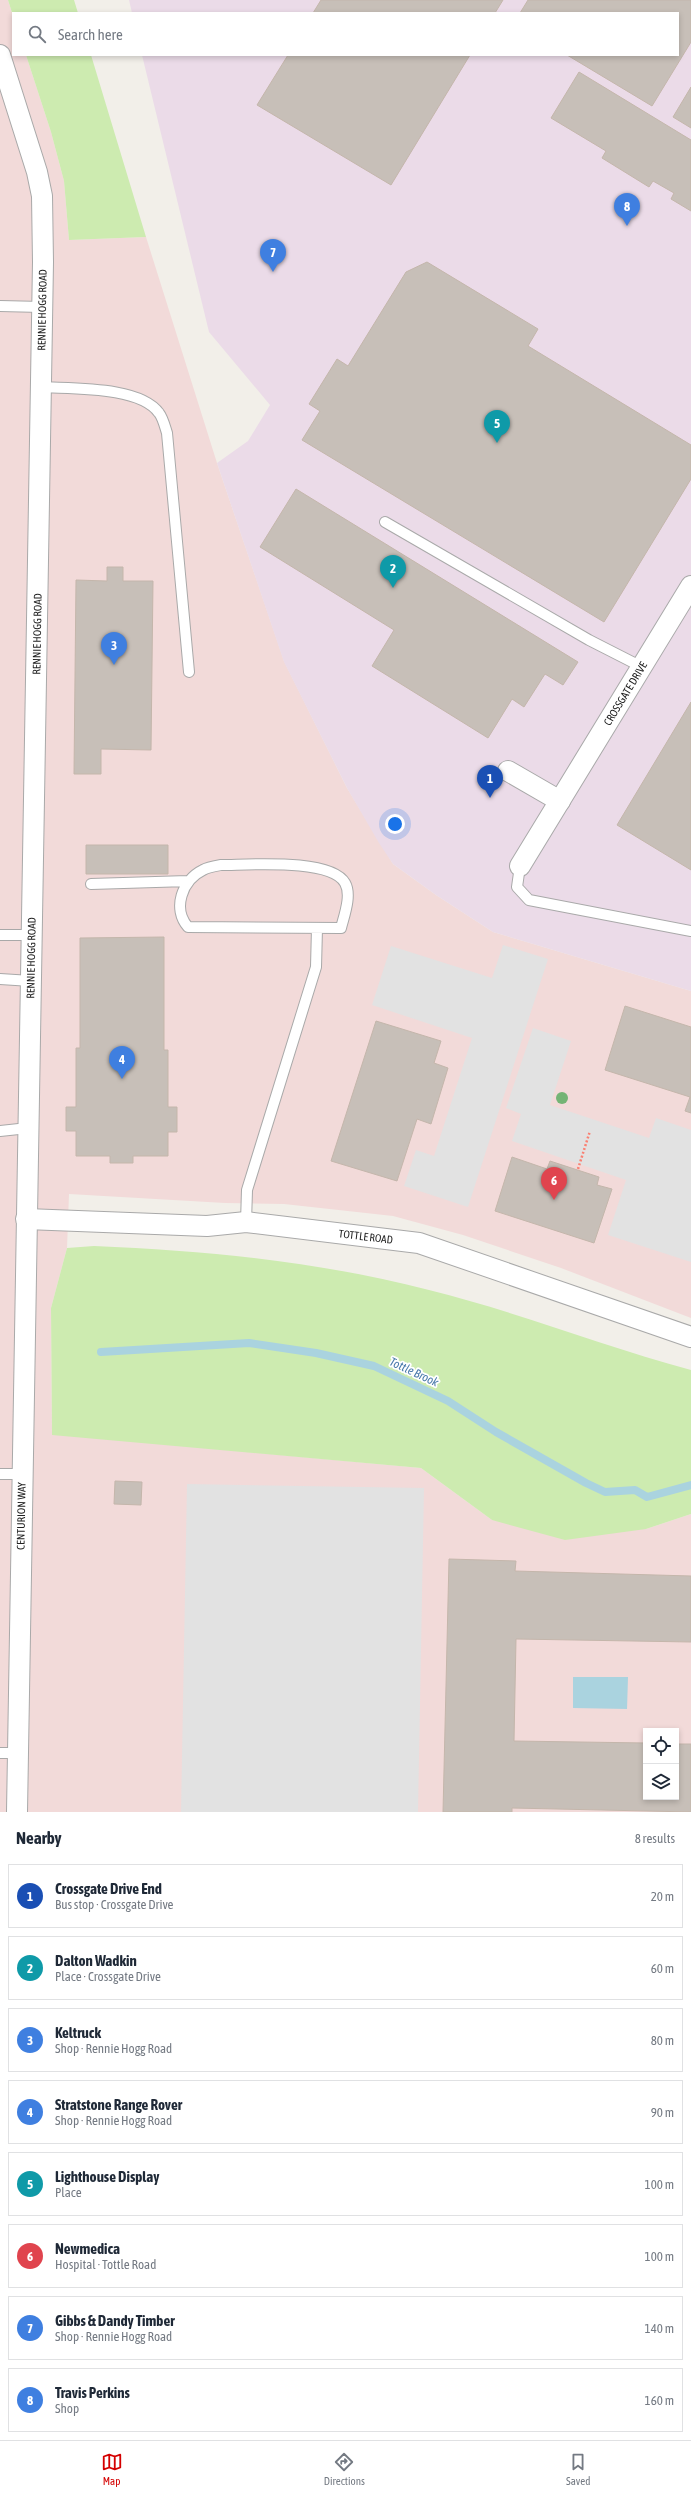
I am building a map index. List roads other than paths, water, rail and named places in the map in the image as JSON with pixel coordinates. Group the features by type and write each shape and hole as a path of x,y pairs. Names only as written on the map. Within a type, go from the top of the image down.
{"street":[{"name":"RENNIE HOGG ROAD","path":"0,55 3,74 32,152 42,196 41,387 26,1219"},
{"name":"CROSSGATE DRIVE","path":"520,866 691,586"},
{"path":"508,771 560,801"},
{"name":"TOTTLE ROAD","path":"26,1219 207,1226 246,1222 419,1243 691,1337"},
{"name":"CENTURION WAY","path":"17,1812 9,1753 22,1474 26,1219"}],"lane":[{"path":"0,306 42,307"},
{"path":"41,387 124,394 149,403 160,413 167,433 188,672"},
{"path":"385,522 589,640 642,667"},
{"path":"221,865 310,866 337,874 346,883 348,901 341,928 188,927 182,920 180,908 182,894 188,881 203,870 221,865"},
{"path":"520,866 517,887 529,900 691,931"},
{"path":"91,884 188,881"},
{"path":"246,1222 247,1190 316,967 318,928"},
{"path":"0,935 32,935"},
{"path":"0,979 31,980"},
{"path":"0,1131 28,1128"},
{"path":"0,1474 22,1474"}],"water":[{"path":"573,1677 628,1677 627,1709 573,1708"}],"waterway":[{"name":"Tottle Brook","path":"101,1352 249,1343 316,1353 374,1366 448,1401 496,1432 586,1483 605,1492 635,1490 647,1497 691,1485"}],"place":[{"name":"Travis Perkins","path":"627,226"},
{"name":"Gibbs & Dandy Timber","path":"273,272"},
{"name":"Lighthouse Display","path":"497,443"},
{"name":"Dalton Wadkin","path":"393,588"},
{"name":"Keltruck","path":"114,665"},
{"name":"Crossgate Drive End","path":"490,798"},
{"name":"Stratstone Range Rover","path":"122,1079"},
{"name":"Newmedica","path":"554,1200"}]}
